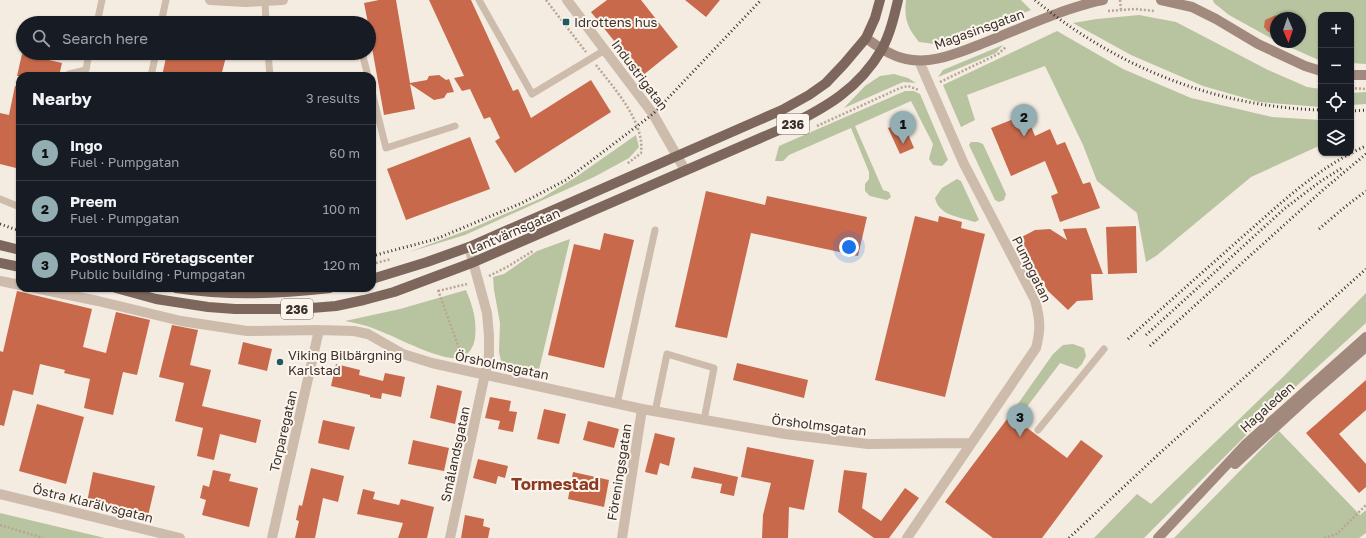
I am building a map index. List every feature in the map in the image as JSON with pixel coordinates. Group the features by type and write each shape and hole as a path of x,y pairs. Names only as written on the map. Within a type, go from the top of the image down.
{"main road":[{"name":"236","path":"866,38 875,18 880,0"},
{"name":"236","path":"882,49 892,25 898,0"},
{"name":"Lantvärnsgatan","path":"376,278 469,247 782,110 809,95 826,83 866,38"},
{"name":"Lantvärnsgatan","path":"132,292 156,298 208,307 299,310 336,306 394,292 525,241 818,112 842,95 866,71 882,49"},
{"path":"0,245 16,249"},
{"path":"0,263 16,266"},
{"name":"236","path":"206,292 235,294 260,292"}],"street":[{"path":"210,0 283,0"},
{"name":"Industrigatan","path":"567,0 653,114 685,170"},
{"name":"Magasinsgatan","path":"866,38 882,49 898,57 919,61 935,60 984,43 1053,15 1099,0"},
{"path":"1161,0 1193,4 1258,44 1305,66 1318,70"},
{"name":"Pumpgatan","path":"907,538 1036,348 1040,331 1039,315 1035,300 964,164 919,61"},
{"path":"1354,75 1366,75"},
{"path":"469,247 487,313 489,355 486,375"},
{"path":"0,281 16,284"},
{"name":"Örsholmsgatan","path":"54,292 181,321 247,331 354,331 368,334 404,354 432,363 655,412 785,434 868,444 971,443"},
{"name":"Torparegatan","path":"272,538 319,330"},
{"name":"Hagaleden","path":"1158,538 1246,444 1366,337"},
{"name":"Hagaleden","path":"1192,503 1366,347"},
{"name":"Smålandsgatan","path":"450,538 486,375"},
{"name":"Föreningsgatan","path":"622,538 642,409"},
{"name":"Östra Klarälvsgatan","path":"0,494 180,538"}],"lane":[{"path":"99,16 102,0"},
{"path":"163,16 166,0"},
{"path":"479,0 532,94 605,50"},
{"path":"265,1 266,16"},
{"path":"78,72 86,70 88,60"},
{"path":"152,72 154,60"},
{"path":"269,60 270,72"},
{"path":"364,60 367,72"},
{"path":"376,108 386,148 455,126"},
{"path":"0,199 16,205"},
{"path":"617,404 655,230"},
{"path":"1038,430 1104,349"},
{"path":"655,412 667,354 714,368 704,420"}],"path":[{"path":"546,0 622,100 637,126 641,140 641,153 624,165"},
{"path":"1120,0 1120,10"},
{"path":"1104,12 1135,9 1160,11"},
{"path":"812,128 900,88 908,86 914,87 919,91 998,54 1011,45"},
{"path":"1354,88 1366,89"},
{"path":"438,291 479,281 507,267 536,249"},
{"path":"376,263 395,258"},
{"path":"433,278 468,371"},
{"path":"1324,538 1337,534 1366,505"},
{"path":"0,525 43,538"}],"green space":[{"path":"906,0 1021,0 1031,10 985,29 935,44 919,42 912,32 906,18"},
{"path":"1213,0 1366,0 1366,64 1354,63 1354,12 1318,12 1318,60 1292,48 1306,48 1306,12 1270,12 1270,38 1229,15 1214,3"},
{"path":"1139,15 1176,22 1268,70 1307,87 1318,89 1318,107 1259,102 1203,86 1131,55 1073,23"},
{"path":"1057,31 1123,69 1191,98 1272,117 1318,120 1318,146 1251,177 1156,256 1146,262 1137,213 1097,181 1083,145 1045,66 967,95 975,120 961,127 943,85"},
{"path":"1003,45 996,53 938,77 943,70"},
{"path":"894,74 908,78 916,83 903,82 844,108 865,86 880,76"},
{"path":"905,91 914,91 920,94 948,160 942,166 933,165 929,159 933,144 911,101 855,126 883,190 889,192 891,197 887,200 870,196 865,191 865,184 869,179 869,172 851,128 789,155 783,161 775,161 779,146"},
{"path":"1366,92 1366,104 1354,105 1354,93"},
{"path":"636,135 639,147 629,158 594,177 465,235 409,252 468,230 542,198 576,177"},
{"path":"971,142 983,144 1006,194 1004,200 999,202 995,200 969,145"},
{"path":"957,179 961,181 979,220 975,222 949,214 937,204 935,198 942,188"},
{"path":"570,239 537,378 515,373 502,365 499,352 500,323 493,277 504,274 537,251"},
{"path":"466,290 474,314 475,338 470,351 459,358 440,356 384,332 345,321 400,309"},
{"path":"1366,293 1366,323 1281,400 1144,538 1094,538 1137,494 1151,504 1282,378"},
{"path":"1073,344 1084,348 1086,356 1082,364 1077,369 1060,363 1017,420 1010,415 1053,354 1063,345"},
{"path":"1279,431 1360,515 1366,510 1366,533 1359,538 1174,538"},
{"path":"0,513 105,538 0,538"}],"building":[{"path":"379,0 396,0 410,83 427,80 429,76 439,75 446,80 449,79 454,92 447,93 444,98 434,100 410,84 415,109 384,115 374,60 376,60 376,16 367,16 364,3"},
{"path":"429,0 471,0 513,91 518,89 531,118 591,80 611,112 515,173 495,141 500,138 490,117 484,119 470,89 462,91 454,78 464,76"},
{"path":"607,0 641,0 678,47 642,76 591,12"},
{"path":"685,0 720,0 706,17"},
{"path":"1270,18 1270,33 1264,27 1265,20"},
{"path":"21,60 49,60 62,63 60,72 18,72"},
{"path":"165,60 225,60 222,72 163,72"},
{"path":"16,86 16,168 0,164 0,113 9,115"},
{"path":"1026,114 1035,136 1050,129 1057,145 1065,142 1083,184 1090,182 1100,208 1060,222 1051,196 1058,193 1045,161 1011,176 991,128"},
{"path":"903,122 914,148 900,154 888,128"},
{"path":"470,137 490,189 406,220 387,169"},
{"path":"706,191 765,205 767,196 867,217 858,256 751,233 727,338 675,327"},
{"path":"915,216 938,222 939,216 962,222 961,228 985,234 945,397 875,380"},
{"path":"1136,226 1137,273 1108,274 1106,227"},
{"path":"1086,228 1103,274 1091,274 1093,300 1077,301 1068,310 1048,291 1018,239 1035,230 1050,229 1067,240 1063,229"},
{"path":"604,233 634,240 604,368 548,355 574,244 600,250"},
{"path":"17,292 92,309 83,347 106,353 116,312 150,320 137,375 123,372 113,415 84,408 90,379 64,373 65,370 40,364 33,395 13,390 4,426 0,425 0,351 3,352"},
{"path":"172,325 198,330 190,365 211,370 202,406 261,420 256,443 220,434 214,460 197,456 203,428 175,421 184,383 159,377"},
{"path":"243,342 272,349 267,371 238,364"},
{"path":"737,363 808,380 804,398 733,380"},
{"path":"336,364 360,370 359,375 383,381 385,373 405,377 401,397 382,393 381,399 331,386"},
{"path":"1366,380 1366,410 1339,434 1366,464 1366,487 1359,493 1306,433"},
{"path":"437,385 462,391 455,424 430,418"},
{"path":"490,397 511,401 509,411 517,412 513,432 498,429 500,421 485,418"},
{"path":"37,404 84,417 66,484 19,471"},
{"path":"544,409 566,414 559,444 537,439"},
{"path":"1010,415 1067,458 1081,440 1103,456 1042,538 993,538 945,502"},
{"path":"323,420 355,427 349,450 318,443"},
{"path":"588,421 619,429 614,448 583,440"},
{"path":"655,433 675,438 669,466 660,463 657,475 645,472"},
{"path":"413,440 449,448 444,471 408,464"},
{"path":"747,447 814,460 804,510 789,507 788,538 762,538 763,515 771,483 741,477"},
{"path":"478,459 508,466 505,478 498,476 496,484 473,478"},
{"path":"694,467 738,477 734,496 720,493 722,484 691,478"},
{"path":"311,468 344,476 338,502 323,498 315,538 295,538 299,521 296,520 299,505 302,506"},
{"path":"213,470 231,474 229,481 258,488 249,527 202,515 206,500 200,498 203,485 209,487"},
{"path":"844,470 867,473 862,508 881,521 905,488 919,498 889,538 874,538 838,512"},
{"path":"93,472 155,486 148,516 87,502"},
{"path":"573,472 609,480 604,507 568,499"},
{"path":"363,489 375,492 373,499 399,505 401,499 434,507 427,538 398,538 403,523 357,514"},
{"path":"465,515 484,519 483,526 490,528 488,538 461,538"}],"railway":[{"path":"376,255 436,239 522,203 566,180 653,114 761,0"},
{"path":"1035,0 1066,24 1099,45 1133,63 1169,79 1206,92 1243,101 1282,107 1318,110"},
{"path":"1354,111 1366,110"},
{"path":"1128,339 1285,199 1332,164 1366,146"},
{"path":"1150,346 1324,189 1366,154"},
{"path":"1146,335 1284,209 1321,181 1342,168"},
{"path":"1319,229 1366,191"},
{"path":"0,224 16,230"},
{"path":"1069,538 1161,452 1366,269"}],"place":[{"name":"Idrottens hus","path":"566,22"},
{"name":"Preem","path":"1024,137"},
{"name":"Ingo","path":"903,144"},
{"name":"Viking Bilbärgning Karlstad","path":"280,362"},
{"name":"PostNord Företagscenter","path":"1020,437"}],"district":[{"name":"Tormestad","path":"555,483"}]}
